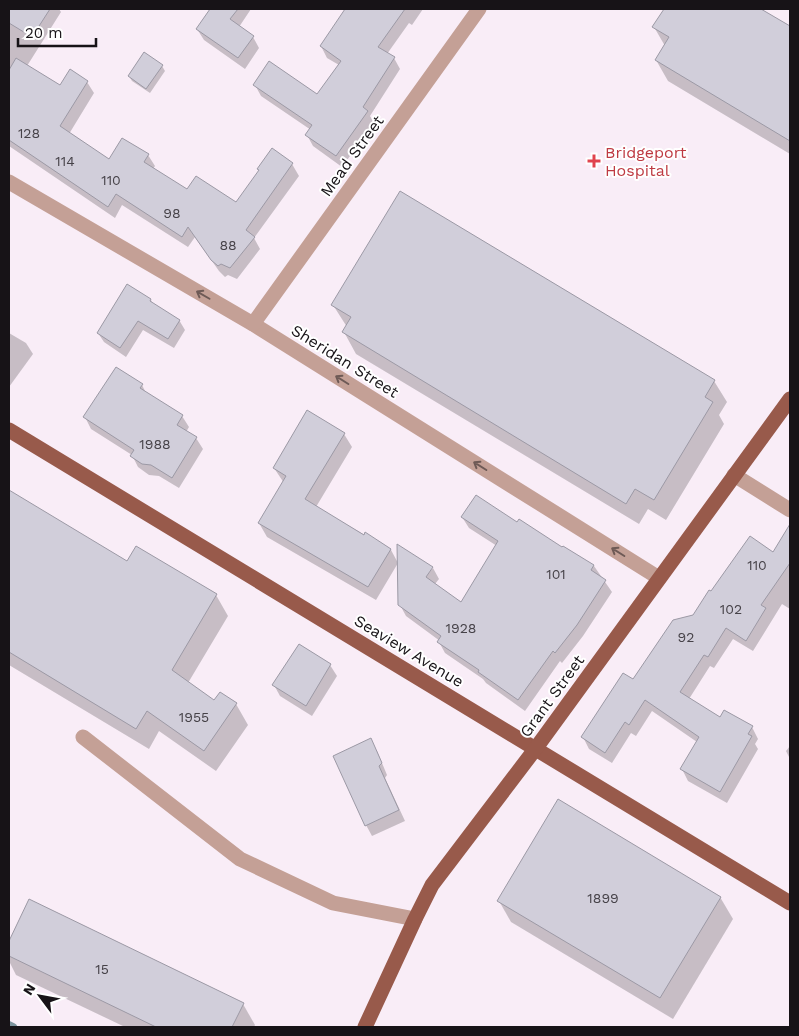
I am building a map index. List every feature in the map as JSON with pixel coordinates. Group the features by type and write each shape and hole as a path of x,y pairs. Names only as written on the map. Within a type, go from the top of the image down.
{"main road":[{"name":"Grant Street","path":"365,1027 432,885 536,748 790,399"},
{"name":"Seaview Avenue","path":"9,430 790,903"}],"street":[{"name":"Mead Street","path":"253,324 479,9"},
{"name":"Sheridan Street","path":"9,182 253,324 659,578"},
{"path":"734,475 790,510"},
{"path":"83,737 240,859 333,903 415,919"}],"building":[{"path":"9,9 50,9 32,37 9,23"},
{"path":"210,9 238,9 230,19 254,36 238,58 196,29"},
{"path":"345,9 405,9 378,47 395,57 363,107 368,111 336,156 305,135 312,125 253,85 269,61 317,94 341,61 320,46"},
{"path":"664,9 761,9 790,26 790,141 655,60 669,37 652,27"},
{"path":"144,52 163,65 146,89 128,76"},
{"path":"16,58 60,85 70,69 88,81 60,126 109,159 122,138 149,154 144,162 187,189 196,176 236,202 272,148 293,163 246,230 255,237 230,268 221,264 218,266 211,260 188,227 182,237 116,194 108,207 9,140 9,70"},
{"path":"400,191 715,380 705,397 713,402 654,500 635,489 626,504 342,332 351,317 331,305"},
{"path":"127,284 180,320 168,339 138,321 120,348 97,333"},
{"path":"116,367 143,384 140,388 183,415 177,425 197,437 172,478 151,465 142,464 130,456 134,450 83,417"},
{"path":"307,410 345,433 305,499 364,535 365,532 391,549 368,587 258,523 286,476 273,468"},
{"path":"9,490 127,561 136,546 217,594 172,670 214,700 220,692 237,703 204,751 147,711 136,729 9,652"},
{"path":"476,495 517,522 519,519 594,565 591,570 606,580 577,625 555,653 553,651 518,700 478,672 479,670 437,642 441,636 398,605 397,544 433,567 426,577 461,602 498,541 461,517"},
{"path":"790,524 790,563 761,605 766,608 746,641 726,628 708,657 704,655 680,692 720,717 724,710 753,726 748,734 752,736 720,792 680,769 699,737 645,700 629,725 625,722 605,753 581,737 623,673 633,679 673,620 693,615 709,590 711,591 750,536 773,552"},
{"path":"299,644 331,664 306,706 272,685"},
{"path":"371,738 382,763 379,766 399,810 365,826 333,756"},
{"path":"558,799 721,897 660,998 497,901"},
{"path":"29,899 244,1003 232,1027 156,1027 9,956 9,941"}],"waterway":[{"path":"9,1025 13,1027"}],"place":[{"name":"Bridgeport Hospital","path":"594,161"}]}
